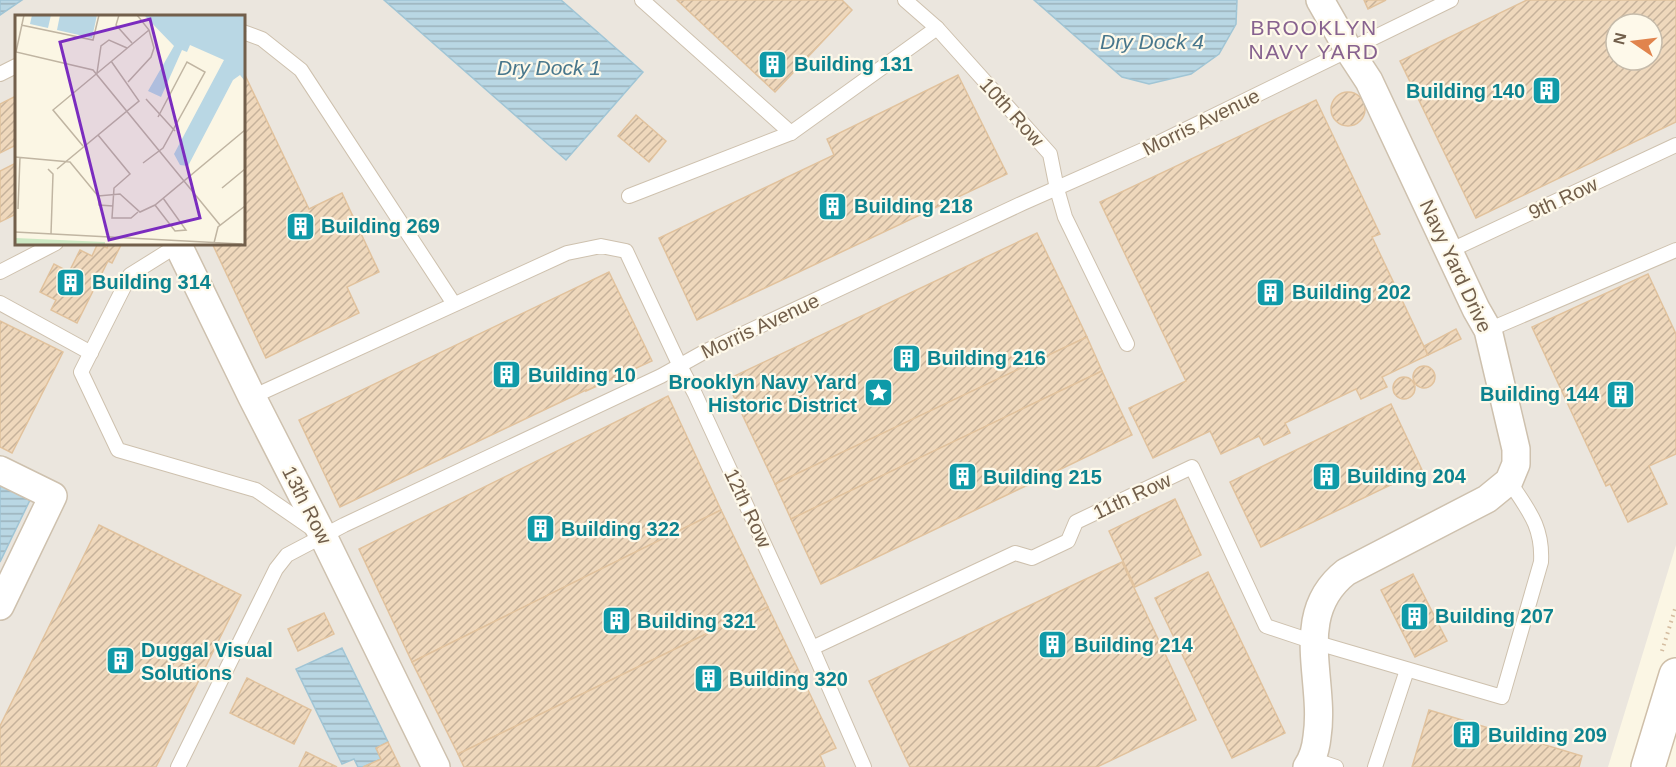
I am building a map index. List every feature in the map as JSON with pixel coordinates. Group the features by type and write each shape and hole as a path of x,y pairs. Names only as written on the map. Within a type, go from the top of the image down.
{"main road":[{"path":"1648,767 1676,675"}],"street":[{"name":"Navy Yard Drive","path":"1320,0 1348,49 1370,81 1488,330 1516,449 1516,464 1509,482"},
{"name":"13th Row","path":"177,244 436,767"},
{"path":"0,470 53,496 0,606"},
{"path":"1318,764 1316,745 1319,722 1314,642 1323,597 1337,579 1346,572 1487,500 1509,482"}],"lane":[{"path":"642,0 791,133"},
{"name":"10th Row","path":"905,0 937,28 1050,154 1065,217 1127,344"},
{"name":"Morris Avenue","path":"178,767 279,564 287,555 661,376 680,364 1012,208 1152,146 1451,0"},
{"path":"628,196 791,133 937,28"},
{"path":"244,32 262,39 301,70 454,304 252,397"},
{"path":"0,74 15,66"},
{"name":"9th Row","path":"1449,251 1676,145"},
{"path":"0,272 54,244"},
{"path":"177,244 130,275 81,372 118,450 256,490 323,536"},
{"name":"12th Row","path":"454,304 567,253 601,246 626,251 695,394 864,767"},
{"path":"1488,330 1676,250"},
{"path":"0,303 91,353"},
{"name":"11th Row","path":"812,648 1015,553 1032,558 1068,541 1076,522 1192,467 1266,626 1314,642"},
{"path":"1314,642 1502,697 1541,562 1542,550 1537,526 1509,482"},
{"path":"1375,767 1407,670"}],"shaded area":[{"name":"BROOKLYN NAVY YARD","path":"22,0 1034,0 1122,77 1236,24 1237,0 1676,0 1676,545 1608,767 0,767 0,15"}],"water":[{"path":"0,0 22,0 0,15"},
{"name":"Dry Dock 1","path":"384,0 561,0 643,72 566,160"},
{"name":"Dry Dock 4","path":"1034,0 1237,0 1236,24 1219,54 1191,74 1149,84 1122,77"},
{"path":"0,485 30,500 0,562"},
{"path":"342,648 388,742 376,748 381,759 363,767 358,767 354,759 342,764 296,669"}],"building":[{"name":"Building 131","path":"677,0 842,0 852,10 775,92"},
{"path":"1364,0 1386,0 1368,9"},
{"name":"Building 140","path":"1527,0 1676,0 1676,122 1476,218 1400,61"},
{"name":"Building 269","path":"244,73 309,209 342,193 379,272 347,287 359,313 266,358 212,244 244,244"},
{"name":"Building 218","path":"958,75 1007,174 697,320 659,238 834,155 827,139"},
{"path":"1348,92 1360,97 1365,109 1360,121 1348,126 1336,121 1331,109 1336,97"},
{"path":"15,96 15,146 0,153 0,104"},
{"name":"Building 202","path":"1316,100 1380,234 1372,237 1428,355 1382,377 1387,387 1361,399 1356,389 1285,423 1290,433 1264,445 1259,436 1221,454 1210,431 1153,458 1129,408 1186,381 1100,202"},
{"path":"636,115 666,141 649,162 618,136"},
{"path":"15,164 15,214 0,222 0,171"},
{"name":"Building 216","path":"1037,233 1087,337 775,484 726,380"},
{"name":"Building 314","path":"98,244 107,248 109,244 122,244 112,263 108,261 77,323 51,310 56,300 40,292 54,264 69,272 80,250 92,256"},
{"name":"Building 10","path":"609,272 652,361 340,507 299,420"},
{"name":"Building 144","path":"1648,274 1676,334 1676,454 1649,466 1667,504 1628,522 1610,484 1606,486 1532,327"},
{"path":"0,321 63,352 12,453 0,447"},
{"path":"1456,329 1461,339 1428,355 1424,346"},
{"path":"1087,337 1102,371 791,519 775,484"},
{"path":"1424,366 1432,369 1435,377 1432,385 1424,388 1416,385 1413,377 1416,369"},
{"name":"Building 215","path":"1102,371 1132,435 821,584 791,519"},
{"path":"1404,377 1412,380 1415,388 1412,396 1404,399 1396,396 1393,388 1396,380"},
{"name":"Building 322","path":"668,396 721,510 412,662 359,549"},
{"name":"Building 204","path":"1391,404 1422,470 1261,547 1230,482"},
{"path":"1175,499 1201,555 1135,587 1109,531"},
{"name":"Building 321","path":"721,510 768,607 704,635 458,754 412,662"},
{"name":"Duggal Visual Solutions","path":"99,525 241,595 156,767 0,767 0,726"},
{"name":"Building 214","path":"1122,562 1196,720 1097,767 910,767 869,681"},
{"path":"1208,572 1285,733 1232,758 1155,598"},
{"name":"Building 207","path":"1413,574 1447,641 1415,657 1381,590"},
{"name":"Building 320","path":"768,607 836,748 820,755 825,767 464,767 458,754 704,635"},
{"path":"324,613 334,634 298,651 288,629"},
{"path":"247,678 311,710 294,744 230,713"},
{"name":"Building 209","path":"1429,710 1582,756 1579,767 1412,767"},
{"path":"388,742 400,767 363,767 381,759 376,748"},
{"path":"306,752 337,767 299,767"}],"place":[{"name":"Building 131","path":"773,64"},
{"name":"Building 140","path":"1546,91"},
{"name":"Building 218","path":"833,206"},
{"name":"Building 269","path":"300,226"},
{"name":"Building 314","path":"71,282"},
{"name":"Building 202","path":"1271,292"},
{"name":"Building 216","path":"906,358"},
{"name":"Building 10","path":"507,375"},
{"name":"Brooklyn Navy Yard Historic District","path":"878,393"},
{"name":"Building 144","path":"1620,394"},
{"name":"Building 204","path":"1326,476"},
{"name":"Building 215","path":"962,477"},
{"name":"Building 322","path":"540,529"},
{"name":"Building 207","path":"1414,616"},
{"name":"Building 321","path":"616,621"},
{"name":"Building 214","path":"1053,645"},
{"name":"Duggal Visual Solutions","path":"120,661"},
{"name":"Building 320","path":"708,679"},
{"name":"Building 209","path":"1467,735"}],"district":[{"name":"BROOKLYN NAVY YARD","path":"1314,39"}]}
